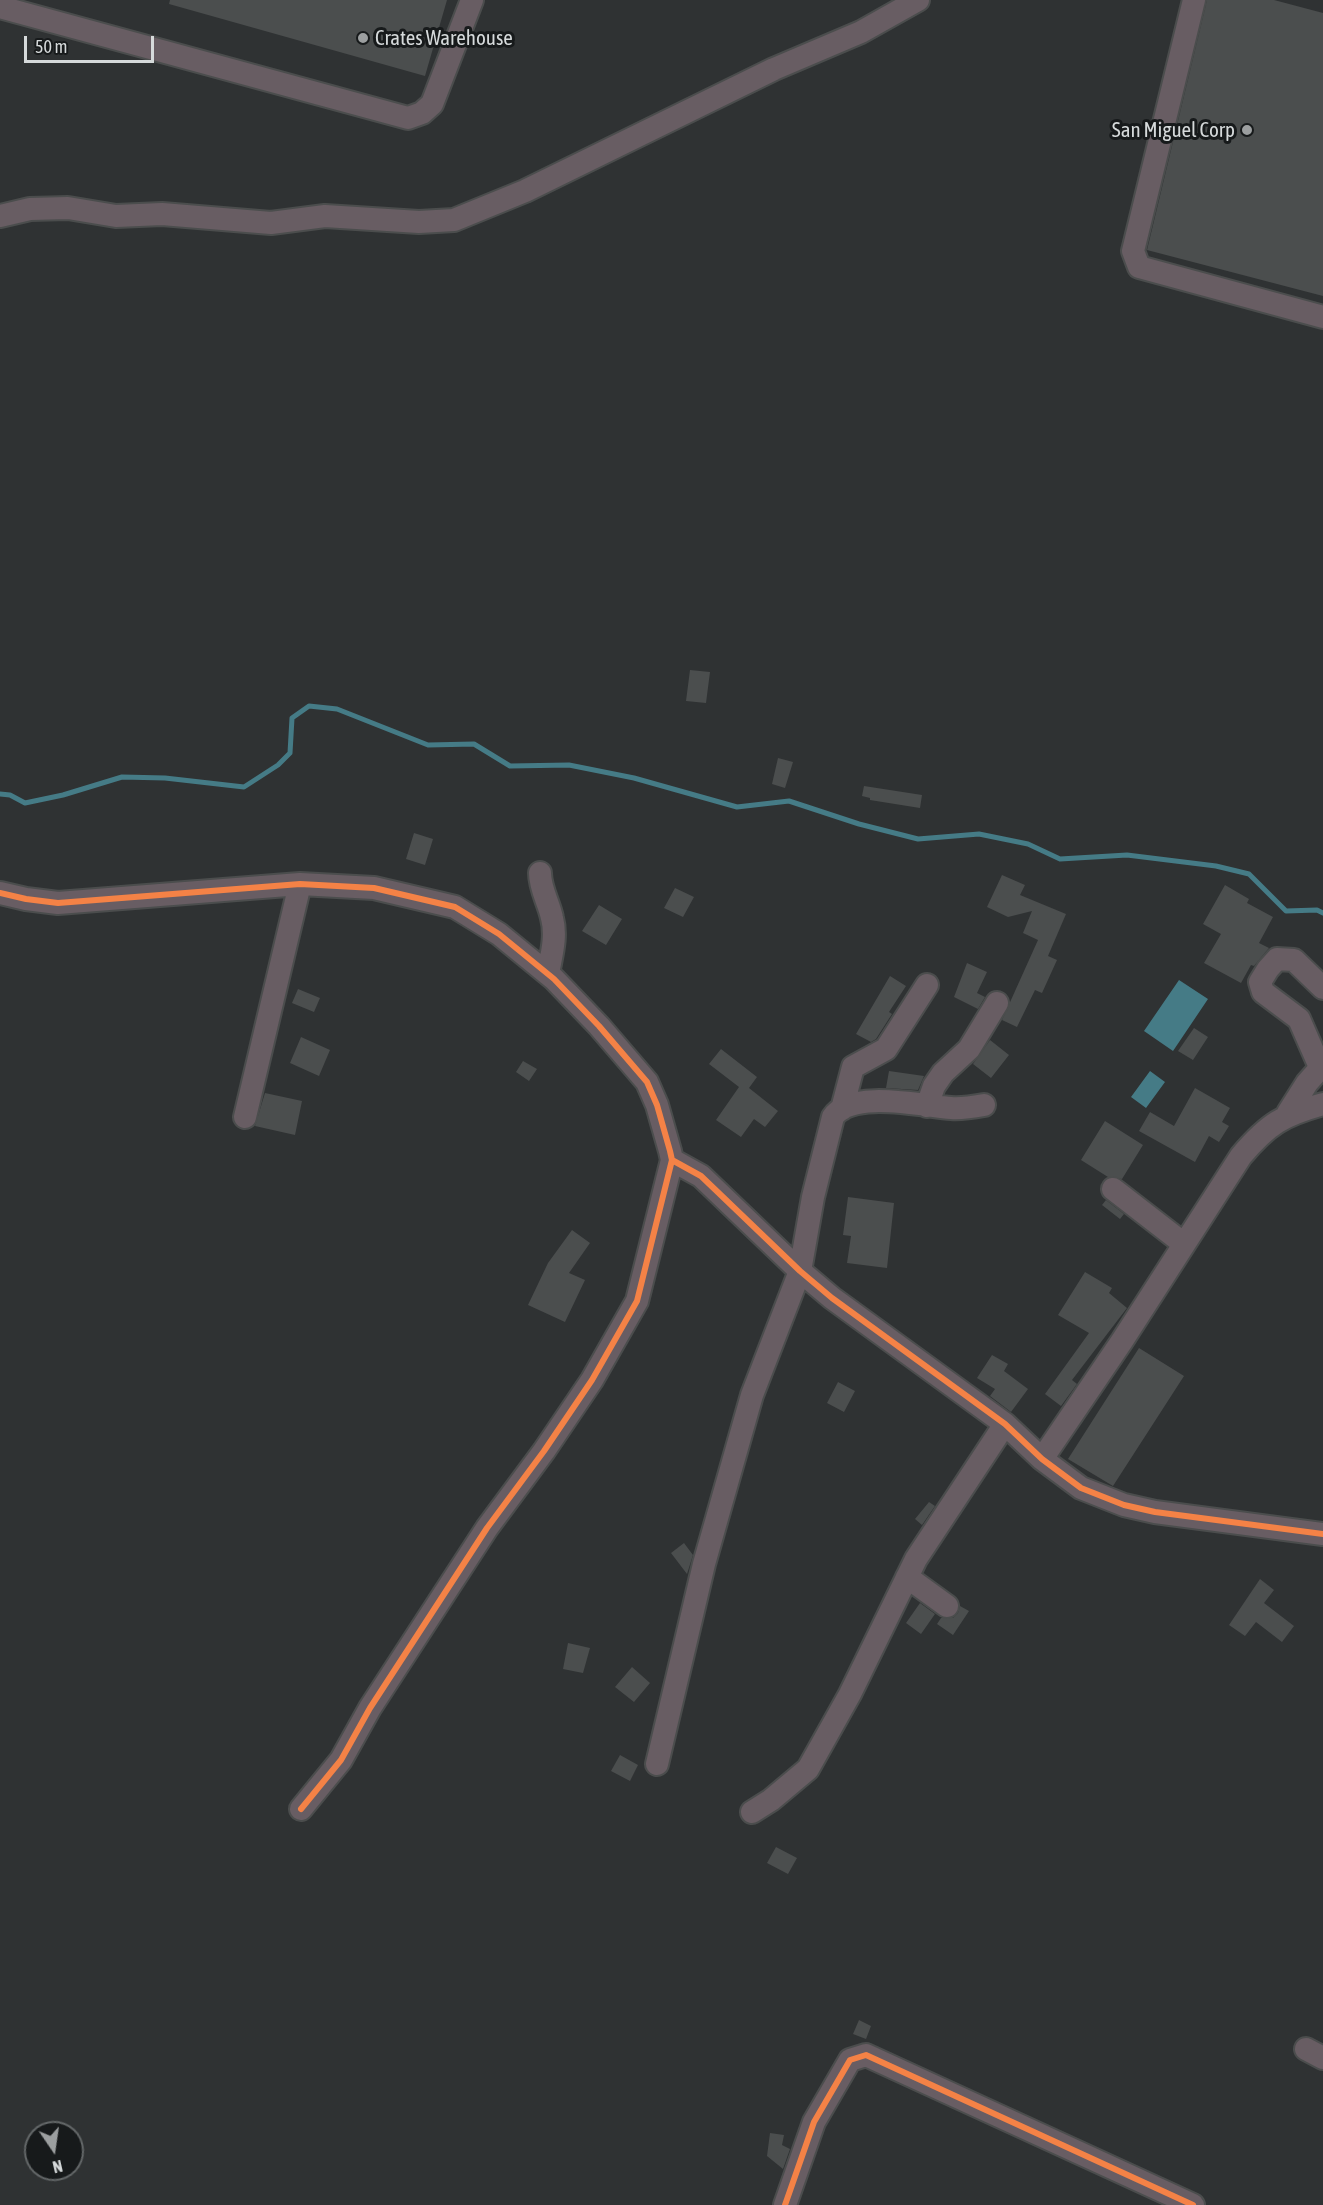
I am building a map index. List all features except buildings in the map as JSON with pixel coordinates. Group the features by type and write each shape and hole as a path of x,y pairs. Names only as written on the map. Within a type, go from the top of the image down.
{"street":[{"path":"0,7 29,7 408,118 422,112 432,104 472,0"},
{"path":"0,216 30,209 68,208 116,216 162,214 271,223 325,216 419,222 454,220 525,191 774,69 861,32 918,0"},
{"path":"1194,0 1133,251 1136,263 1139,267 1166,276 1323,317"},
{"path":"540,873 540,884 553,920 554,940 548,974"},
{"path":"245,1117 300,884"},
{"path":"0,893 58,903 300,884 374,888 455,907 499,934 548,974 599,1026 647,1082 657,1105 672,1160 637,1301 592,1380 544,1451 487,1528 370,1708 341,1760 301,1809"},
{"path":"1042,1459 1241,1156 1259,1135 1288,1113 1322,1066 1299,1019 1263,992 1260,982 1277,959 1294,960 1323,988"},
{"path":"842,1109 853,1066 886,1049 927,984"},
{"path":"927,1106 934,1086 943,1073 969,1049 997,1003"},
{"path":"657,1764 704,1564 752,1395 800,1271 813,1197 833,1117 842,1109 881,1100 954,1108 984,1105"},
{"path":"1288,1113 1323,1104"},
{"path":"672,1160 701,1176 800,1271 876,1331 1005,1424 1042,1459 1081,1488 1124,1505 1155,1512 1323,1534"},
{"path":"1113,1189 1184,1244"},
{"path":"752,1812 771,1800 808,1769 850,1694 916,1559 1005,1424"},
{"path":"907,1577 947,1606"},
{"path":"785,2205 814,2122 850,2060 866,2055 1193,2205"}],"water":[{"path":"1179,980 1208,999 1173,1051 1144,1031"},
{"path":"1150,1071 1165,1082 1146,1108 1131,1097"}],"waterway":[{"path":"0,794 10,795 25,803 63,795 122,777 165,778 244,787 278,765 290,753 292,718 309,706 337,709 428,745 474,744 510,766 569,765 634,778 737,807 789,801 859,824 918,839 979,834 1028,844 1060,859 1127,855 1216,866 1249,874 1286,911 1317,910 1323,913"}],"cycle path":[{"path":"0,893 58,903 300,884 374,888 455,907 499,934 554,979 599,1026 647,1082 657,1105 672,1160 637,1301 592,1380 544,1451 487,1528 370,1708 341,1760 301,1809"},
{"path":"672,1160 701,1176 800,1271 832,1298 1005,1424 1042,1459 1081,1488 1124,1505 1155,1512 1323,1534"},
{"path":"785,2205 814,2122 850,2060 866,2055 1193,2205"}],"place":[{"name":"Crates Warehouse","path":"363,38"},
{"name":"San Miguel Corp","path":"1247,130"}]}
